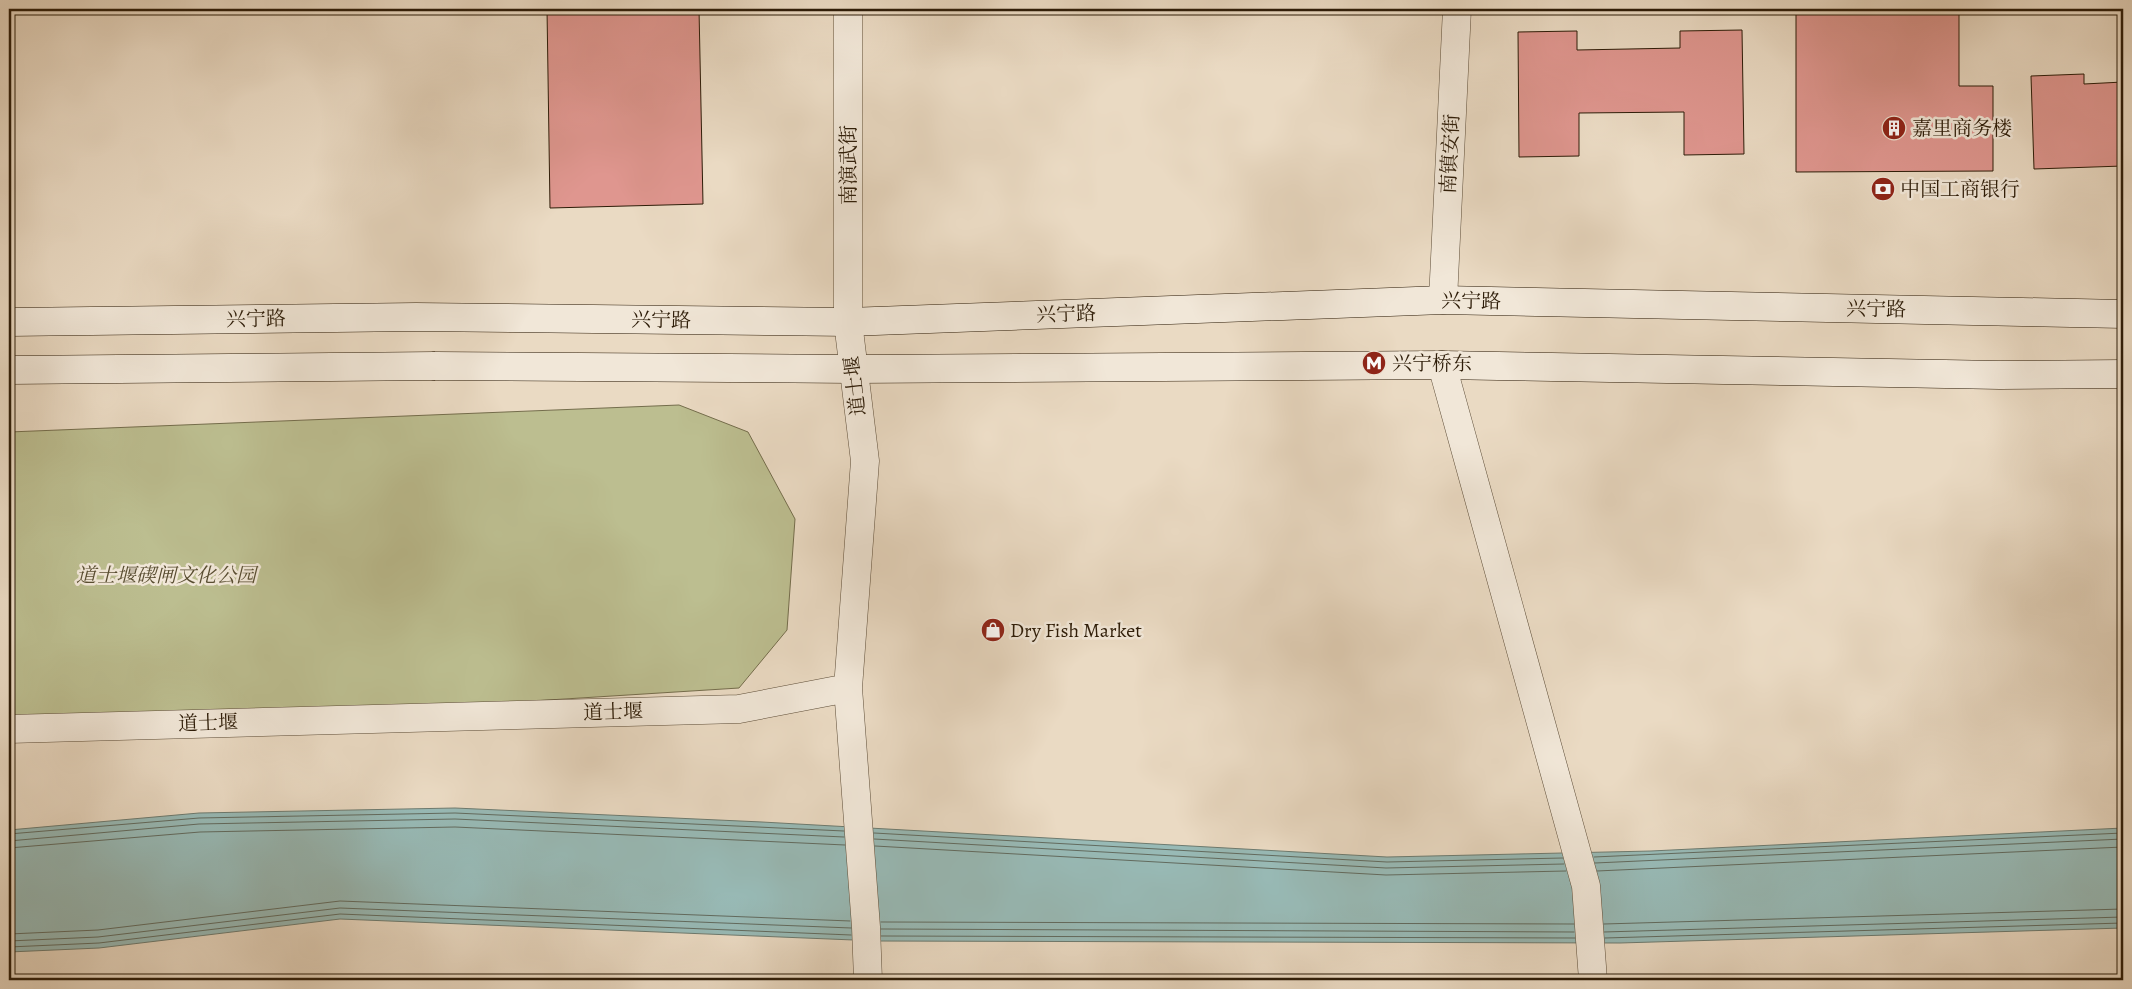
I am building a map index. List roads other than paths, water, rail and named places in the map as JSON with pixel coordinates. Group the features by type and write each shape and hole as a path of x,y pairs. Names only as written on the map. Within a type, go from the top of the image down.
{"main road":[{"name":"南演武街","path":"848,9 848,322"},
{"name":"南镇安街","path":"1443,300 1457,9"},
{"name":"兴宁路","path":"9,322 416,318 848,322 1443,300 2123,314"},
{"name":"道士堰","path":"9,729 739,709 848,688 865,462 848,322"},
{"path":"9,370 434,366 853,369 1442,366 2000,375 2123,374"},
{"path":"1442,366 1586,886 1592,977"},
{"path":"848,688 866,927 868,980"}],"water":[{"path":"455,808 762,822 1387,857 1651,851 2123,828 2123,928 1620,943 878,941 340,919 99,948 9,952 9,830 199,813"}],"place":[{"name":"嘉里商务楼","path":"1894,128"},
{"name":"中国工商银行","path":"1883,189"},
{"name":"兴宁桥东","path":"1374,363"},
{"name":"Dry Fish Market","path":"993,630"}],"park label":[{"name":"道士堰碶闸文化公园","path":"166,575"}]}
